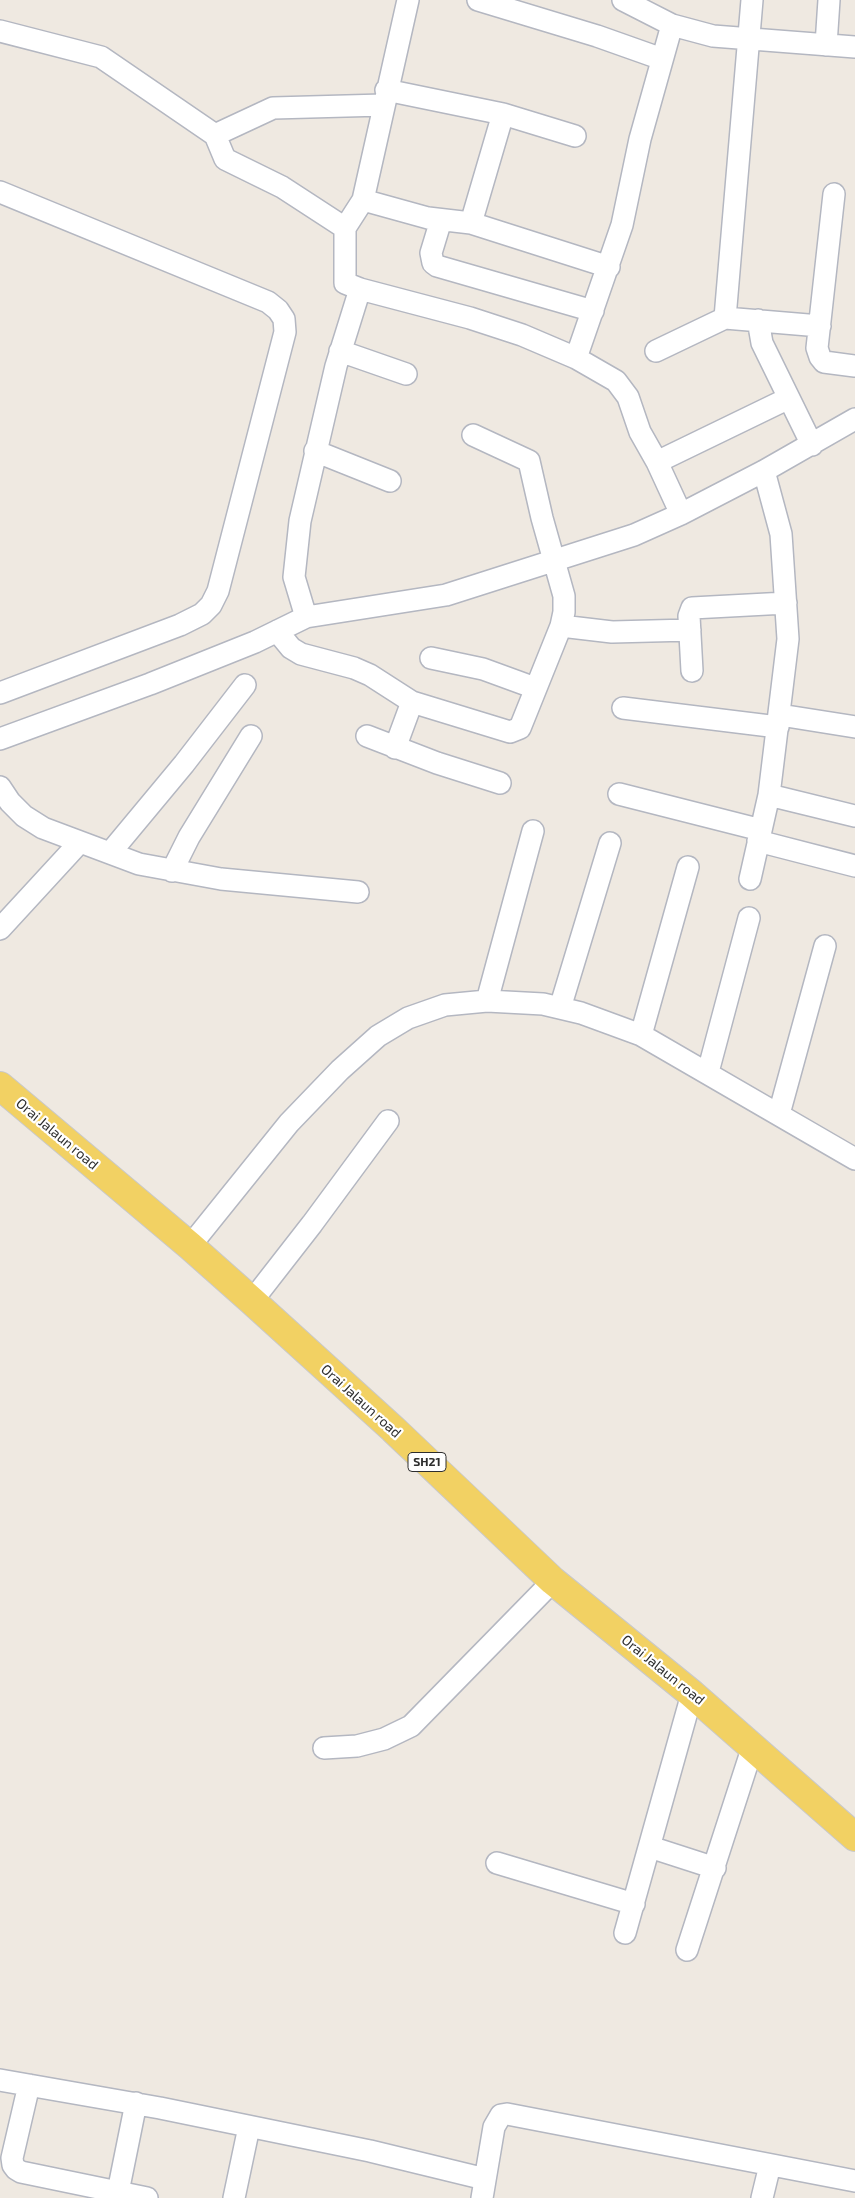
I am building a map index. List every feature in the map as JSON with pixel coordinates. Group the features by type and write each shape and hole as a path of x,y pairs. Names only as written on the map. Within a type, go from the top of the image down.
{"main road":[{"name":"Orai Jalaun road","path":"0,1086 190,1246 252,1301 400,1436 553,1581 692,1694 855,1837"}],"street":[{"path":"408,0 363,200 345,228 344,279 348,286 470,318 522,334 576,358 616,380 628,398 640,432 657,462 681,514"},
{"path":"478,0 578,30 662,59"},
{"path":"622,0 644,5 672,25 713,36 855,47"},
{"path":"725,318 752,0"},
{"path":"826,45 829,0"},
{"path":"576,358 622,225 638,148 672,25"},
{"path":"0,31 101,57 215,135 225,159 282,187 345,228"},
{"path":"215,135 273,108 385,98 503,114 575,136"},
{"path":"470,223 503,114"},
{"path":"0,192 268,302 278,310 284,319 285,332 218,592 211,605 202,614 180,625 0,693"},
{"path":"834,194 817,348 820,358 824,362 855,366"},
{"path":"363,200 441,220 470,223 609,267"},
{"path":"441,220 431,253 433,263 437,266 593,311"},
{"path":"306,617 294,577 300,521 340,351 360,289"},
{"path":"656,351 725,318 820,326"},
{"path":"758,320 762,343 812,445"},
{"path":"340,351 406,374"},
{"path":"657,462 789,398"},
{"path":"0,739 150,684 278,631 306,617 446,595 555,562 634,535 681,514 853,425"},
{"path":"278,631 292,648 301,654 354,668 370,675 412,702 515,732 522,724 561,626 564,612 564,596 542,518 529,461 473,435"},
{"path":"316,451 390,481"},
{"path":"750,879 769,795 788,639 781,534 764,471"},
{"path":"692,671 690,611 696,606 786,603"},
{"path":"561,626 612,632 690,630"},
{"path":"431,658 483,669 535,688"},
{"path":"110,853 184,764 245,685"},
{"path":"395,748 412,702"},
{"path":"624,708 855,726"},
{"path":"172,871 189,837 251,736"},
{"path":"367,736 395,748 500,783"},
{"path":"0,787 10,802 24,816 43,828 139,864 221,879 358,892"},
{"path":"619,794 855,866"},
{"path":"769,795 855,816"},
{"path":"486,1001 533,831"},
{"path":"0,929 80,842"},
{"path":"560,1008 610,844"},
{"path":"641,1035 688,868"},
{"path":"708,1072 749,918"},
{"path":"779,1114 825,946"},
{"path":"190,1246 289,1123 340,1070 378,1036 408,1018 445,1006 486,1001 543,1004 581,1012 641,1035 708,1072 855,1159"},
{"path":"252,1301 388,1121"},
{"path":"324,1748 357,1746 384,1739 411,1726 553,1581"},
{"path":"625,1933 692,1694"},
{"path":"687,1950 753,1746"},
{"path":"650,1847 715,1868"},
{"path":"497,1863 634,1904"},
{"path":"0,2080 136,2103 370,2151 483,2189 494,2127 501,2115 507,2114 855,2181"},
{"path":"29,2085 7,2148 13,2165 20,2172 148,2198"},
{"path":"118,2192 136,2103"},
{"path":"239,2197 249,2127"},
{"path":"762,2198 770,2165"}]}
